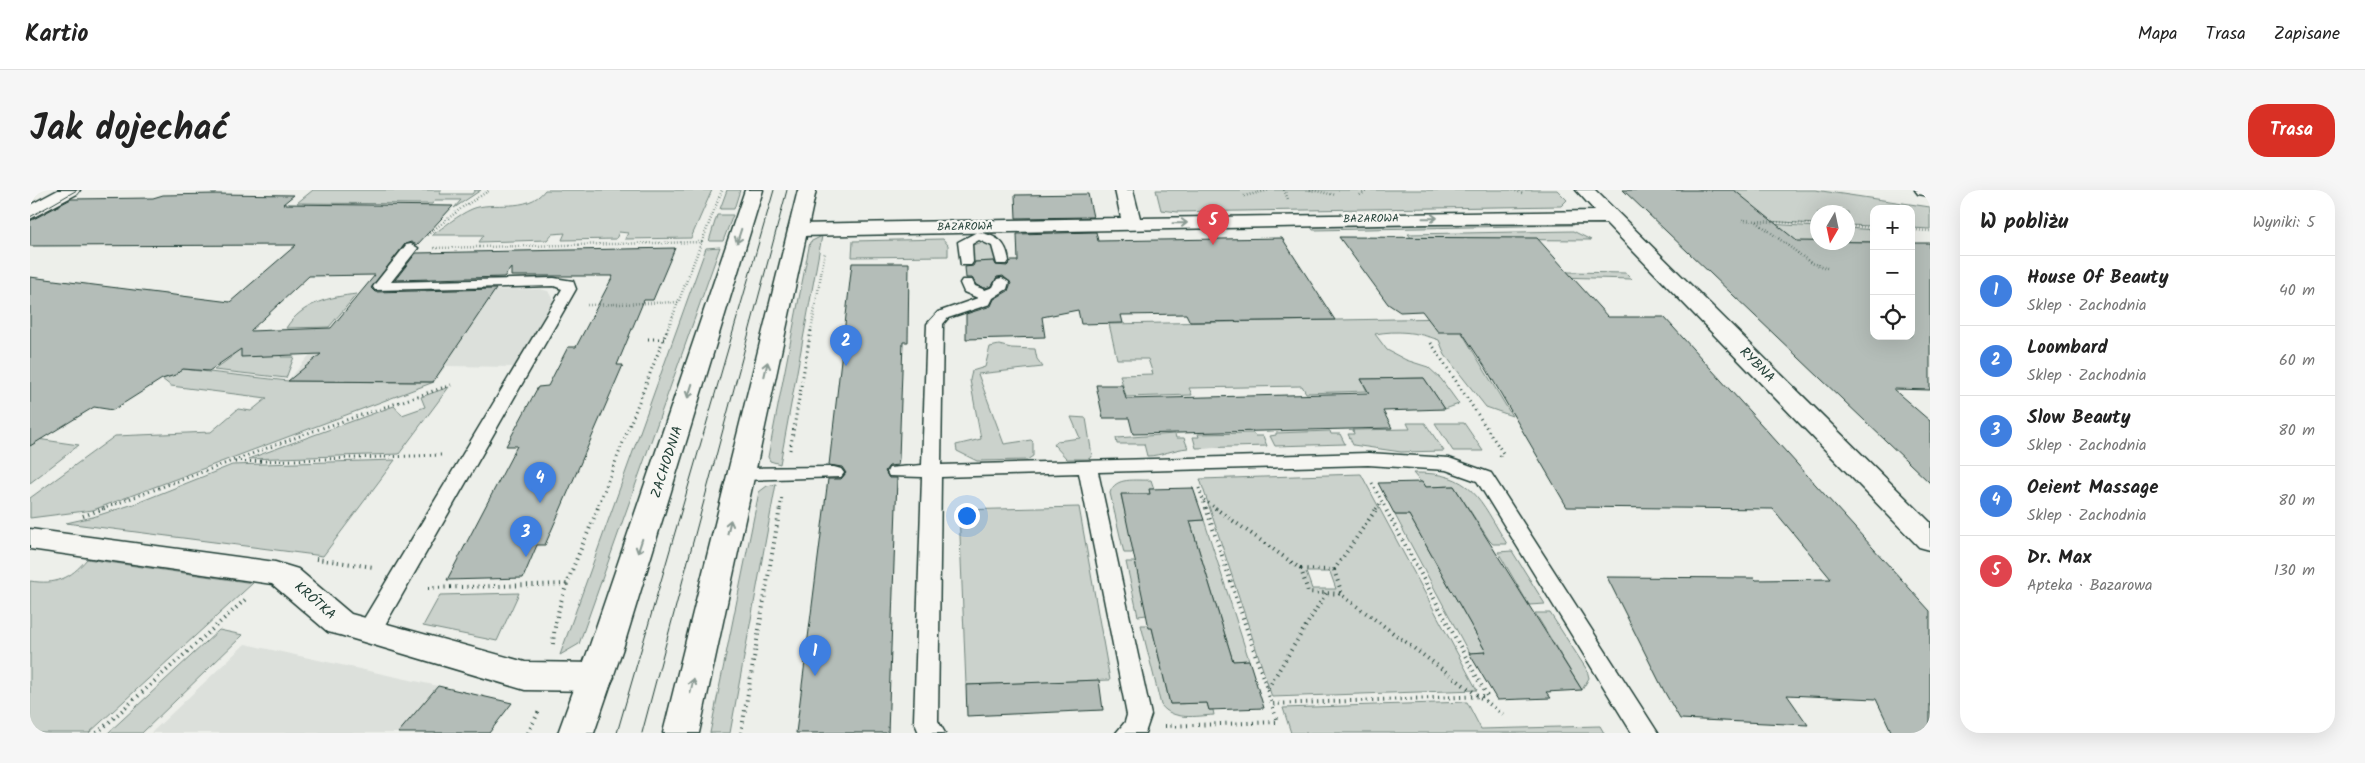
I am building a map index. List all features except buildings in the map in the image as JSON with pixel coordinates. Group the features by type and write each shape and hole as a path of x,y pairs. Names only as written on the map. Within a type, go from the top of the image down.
{"street":[{"path":"30,214 71,190"},
{"name":"ZACHODNIA","path":"576,733 597,677 754,190"},
{"path":"681,733 806,190"},
{"path":"1124,190 1132,225"},
{"name":"RYBNA","path":"1585,190 1930,540"},
{"path":"1924,190 1930,191"},
{"name":"BAZAROWA","path":"798,230 976,231 1132,225 1430,218 1611,217"},
{"name":"KRÓTKA","path":"30,539 275,573 287,577 340,623 367,632 525,676 548,678 597,677"}],"lane":[{"path":"966,262 965,242 976,231 996,241 1001,248 1002,261"},
{"path":"367,632 378,618 403,572 561,306 569,289 568,284 554,282 453,283 428,287 380,287 411,248"},
{"path":"932,733 926,720 930,471 935,324 944,315 985,301 986,296 1000,289 1002,282"},
{"path":"967,283 969,289 986,296"},
{"path":"896,472 1368,459 1449,464 1484,477 1645,733"},
{"path":"1087,467 1139,716 1133,730"},
{"path":"741,474 834,473"}],"path":[{"path":"411,248 490,190"},
{"path":"554,627 568,584 722,190"},
{"path":"1742,220 1810,225"},
{"path":"1758,222 1811,263 1827,268"},
{"path":"1855,227 1870,228"},
{"path":"1915,230 1930,231"},
{"path":"411,248 702,242"},
{"path":"561,306 679,302"},
{"path":"648,339 664,339"},
{"path":"1431,343 1503,452 1484,477"},
{"path":"77,517 102,510 319,429 451,385"},
{"path":"232,462 473,454"},
{"path":"1272,704 1487,696 1370,479"},
{"path":"1133,730 1277,722 1198,483"},
{"path":"1203,500 1301,569 1334,570"},
{"path":"1334,570 1382,501"},
{"path":"97,733 292,556 403,572 427,588 568,584"},
{"path":"1301,569 1308,592 1342,594 1334,570"},
{"path":"1267,689 1326,593"},
{"path":"1338,593 1481,696 1503,714"}],"shaded area":[{"path":"313,190 442,190 439,194 472,194 475,190 481,190 454,208 461,200 435,200 432,204 297,203"},
{"path":"545,190 712,190 691,238 625,239 628,233 619,232 616,239 562,240 565,233 552,234 547,240 479,242 484,235 432,235 472,209 529,202"},
{"path":"727,190 740,190 734,209 720,209"},
{"path":"1156,190 1557,190 1567,200 1561,206 1178,212 1161,210"},
{"path":"1734,190 1815,190 1930,207 1930,229 1915,228 1915,205 1870,205 1870,226 1855,225 1855,205 1810,205 1810,224 1764,221 1732,216 1647,213"},
{"path":"717,215 733,215 723,241 709,241"},
{"path":"1571,222 1574,225 1313,230 1311,227"},
{"path":"1769,224 1810,227 1810,242 1794,243"},
{"path":"1855,229 1870,230 1870,242 1855,242"},
{"path":"1573,231 1591,240 1412,239 1408,234"},
{"path":"822,236 780,464 770,461 768,457 810,242"},
{"path":"943,239 948,245 948,256 852,257 853,241"},
{"path":"984,242 994,248 996,261 969,262 968,246"},
{"path":"720,247 579,644 560,655 706,248"},
{"path":"1512,271 1626,273 1632,279 1516,276"},
{"path":"540,289 548,291 553,300 516,367 446,366 434,382 288,381 361,293"},
{"path":"357,294 329,327 286,328 292,319 308,307 326,299"},
{"path":"1453,318 1512,416 1486,407 1445,355 1439,340 1423,335 1399,332 1375,334 1387,350 1406,360 1428,367 1441,379 1459,404 1445,409 1424,378 1361,379 1367,391 1306,393 1302,386 1189,388 1192,395 1126,397 1120,375 1153,374 1148,359 1117,359 1109,324"},
{"path":"140,328 284,351 281,357 294,357 286,378 214,370 234,355 209,353"},
{"path":"999,345 1011,348 1035,349 1037,359 1043,367 978,374 1004,444 1031,440 1033,442 1033,456 1027,460 977,461 957,451 956,445 981,439 970,380 972,371 985,367 990,347"},
{"path":"183,369 288,381 434,382 93,510 30,518 30,498 115,436 211,432 238,409 251,411 267,398 171,386 162,379 175,375"},
{"path":"449,387 399,454 248,459 394,406 402,415 425,407 421,397"},
{"path":"1071,417 1086,418 1092,455 1089,459 1067,459 1054,445 1057,441 1080,438"},
{"path":"1407,423 1425,423 1444,451 1401,452 1353,445 1348,434 1354,434 1353,430 1410,429"},
{"path":"1435,423 1464,423 1483,451 1453,451"},
{"path":"1330,431 1331,434 1340,434 1345,444 1275,446 1270,436 1276,435 1276,433"},
{"path":"1253,433 1255,436 1263,436 1267,446 1196,448 1193,437 1199,437 1198,434"},
{"path":"1175,434 1176,438 1184,438 1188,448 1152,456 1147,456 1144,444 1117,444 1116,438"},
{"path":"30,438 79,445 30,483"},
{"path":"395,460 323,556 66,523 93,517 137,503 232,465"},
{"path":"1413,473 1449,477 1462,483 1481,501 1507,544 1493,544 1489,540 1454,486 1425,487"},
{"path":"1361,474 1477,690 1272,697 1200,479","holes":["1306,572 1330,572 1336,589 1312,589"]},
{"path":"1151,480 1154,489 1150,494 1121,495 1134,550 1132,553 1124,553 1110,493 1116,484 1121,482"},
{"path":"776,484 730,733 710,733 759,492 767,486"},
{"path":"1079,507 1110,680 966,685 959,510"},
{"path":"1395,515 1409,515 1486,652 1469,653"},
{"path":"1204,520 1249,660 1233,661 1190,521"},
{"path":"1512,551 1545,604 1529,605 1498,552"},
{"path":"87,559 253,583 89,733 30,733 30,581 47,582 62,579 75,571"},
{"path":"1126,562 1134,562 1137,565 1147,615 1138,616"},
{"path":"519,593 497,641 423,626 440,595"},
{"path":"1535,613 1550,613 1587,670 1589,678 1582,690"},
{"path":"1141,625 1149,625 1152,628 1170,704 1207,703 1209,710 1213,710 1214,715 1178,715 1166,710 1161,705"},
{"path":"219,630 243,635 142,733 108,733"},
{"path":"245,644 512,703 489,733 151,733"},
{"path":"1467,702 1481,729 1600,726 1604,733 1291,733 1283,708"}],"tram line":[{"path":"30,217 77,190"},
{"path":"617,733 774,190"},
{"path":"642,733 787,190"}],"place":[{"name":"Dr. Max","path":"1213,245"},
{"name":"Loombard","path":"846,366"},
{"name":"Oeient Massage","path":"540,503"},
{"name":"Slow Beauty","path":"526,557"},
{"name":"House Of Beauty","path":"815,676"}]}
